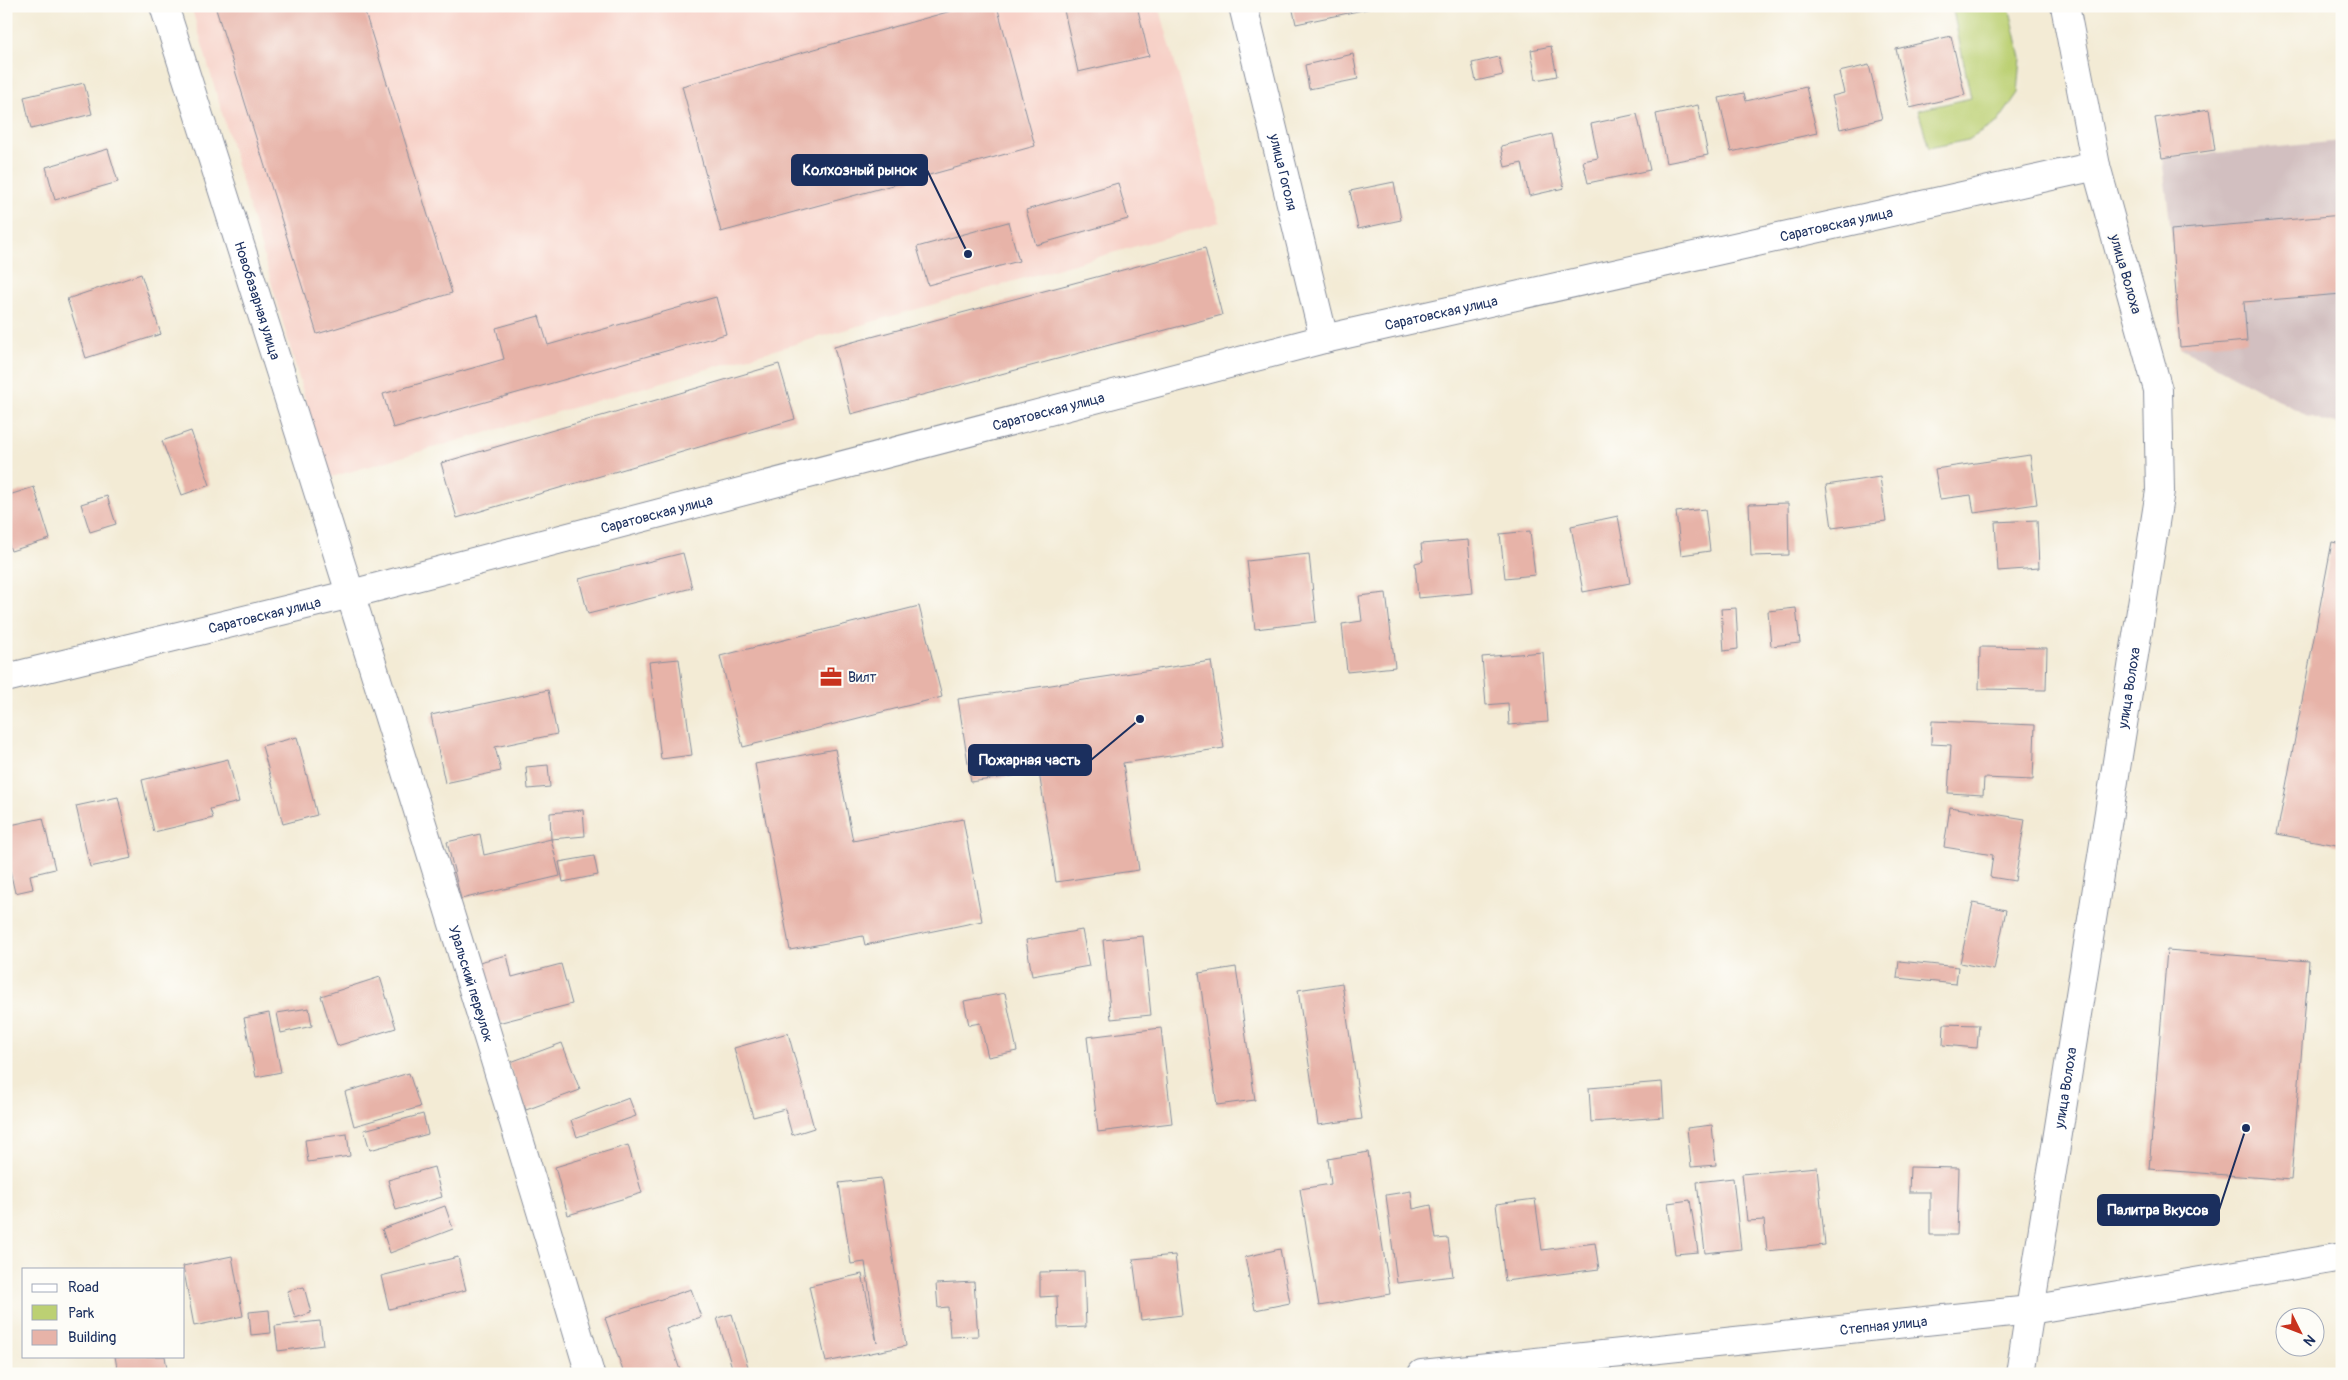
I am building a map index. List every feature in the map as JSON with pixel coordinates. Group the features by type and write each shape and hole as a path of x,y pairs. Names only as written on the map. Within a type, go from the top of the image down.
{"street":[{"name":"Новобазарная улица","path":"164,6 352,594"},
{"name":"улица Гоголя","path":"1243,6 1324,338"},
{"name":"улица Волоха","path":"2020,1374 2160,490 2158,390 2096,166 2065,6"},
{"name":"Саратовская улица","path":"6,678 352,594 1324,338 2096,166"},
{"name":"Уральский переулок","path":"352,594 590,1374"},
{"name":"Степная улица","path":"1422,1374 2030,1310 2342,1257"}],"shaded area":[{"path":"191,6 1159,6 1220,222 328,478"},
{"path":"2342,141 2342,426 2308,416 2180,347 2171,230 2162,158"}],"green space":[{"path":"1952,6 2009,6 2021,58 2018,93 1998,122 1968,140 1929,148 1918,110 1971,98"}],"building":[{"path":"215,6 363,6 452,293 317,334"},
{"path":"969,6 997,6 1035,146 721,232 682,86"},
{"path":"1063,6 1137,6 1149,56 1078,72"},
{"path":"1292,6 1377,6 1377,7 1296,24"},
{"path":"1951,36 1965,95 1910,108 1896,49"},
{"path":"1551,46 1557,76 1536,80 1531,50"},
{"path":"1353,54 1358,79 1309,89 1305,65"},
{"path":"1499,57 1503,75 1476,81 1472,63"},
{"path":"1869,65 1882,119 1840,129 1832,96 1844,93 1839,72"},
{"path":"84,83 92,114 31,129 24,97"},
{"path":"1806,87 1817,133 1731,152 1719,98 1744,93 1746,101"},
{"path":"1698,105 1708,155 1666,163 1656,114"},
{"path":"2209,109 2215,150 2162,158 2155,118"},
{"path":"1637,114 1650,170 1588,183 1583,161 1598,158 1591,124"},
{"path":"1552,134 1564,188 1529,196 1522,163 1505,167 1501,146"},
{"path":"108,149 118,182 55,200 46,167"},
{"path":"1394,182 1401,220 1358,229 1350,191"},
{"path":"1118,183 1128,219 1036,245 1026,210"},
{"path":"2342,215 2342,294 2244,302 2247,341 2180,347 2171,230"},
{"path":"1008,222 1019,261 928,285 917,247"},
{"path":"1205,248 1222,315 851,414 834,347"},
{"path":"141,274 161,334 86,358 67,299"},
{"path":"716,297 726,334 393,428 383,394 504,359 496,328 539,316 548,345"},
{"path":"779,364 795,419 457,518 441,463"},
{"path":"191,431 210,485 182,495 162,441"},
{"path":"2030,455 2037,504 1974,513 1971,495 1940,499 1935,469"},
{"path":"1880,477 1886,521 1832,528 1826,485"},
{"path":"34,487 50,539 11,551 6,537 6,496"},
{"path":"107,496 116,524 90,532 81,504"},
{"path":"1788,503 1789,555 1751,556 1749,504"},
{"path":"1705,509 1710,551 1681,555 1676,512"},
{"path":"1618,516 1630,583 1583,592 1571,526"},
{"path":"2037,520 2039,568 1998,571 1995,522"},
{"path":"1530,531 1535,575 1505,578 1500,534"},
{"path":"1468,540 1473,593 1418,598 1415,563 1423,561 1421,544"},
{"path":"2332,542 2342,544 2342,846 2277,834"},
{"path":"683,553 692,588 588,614 579,579"},
{"path":"1309,554 1316,622 1255,629 1247,561"},
{"path":"1386,593 1395,667 1347,672 1342,624 1362,621 1359,596"},
{"name":"Вилт","path":"919,606 942,697 743,747 720,656"},
{"path":"1736,608 1738,649 1724,651 1721,609"},
{"path":"1796,608 1800,643 1771,646 1768,611"},
{"path":"1980,647 2047,648 2046,690 1979,689"},
{"path":"1543,652 1548,722 1509,725 1508,703 1486,705 1482,657"},
{"path":"679,659 692,755 661,759 649,662"},
{"path":"1211,661 1224,748 1123,763 1139,870 1056,882 1039,772 971,782 958,699"},
{"path":"548,690 557,734 495,747 501,771 445,783 431,715"},
{"path":"1932,721 2035,725 2033,780 1984,778 1983,795 1948,793 1951,745 1931,744"},
{"path":"297,737 317,815 283,824 262,746"},
{"path":"835,749 853,841 963,819 982,921 865,945 863,936 790,950 755,764"},
{"path":"228,759 239,802 210,809 213,818 154,832 142,780"},
{"path":"548,765 550,787 528,789 526,767"},
{"path":"118,797 132,858 90,867 76,806"},
{"path":"1950,807 2025,819 2015,881 1990,877 1993,855 1944,847"},
{"path":"583,810 585,836 551,839 550,813"},
{"path":"43,818 55,869 30,875 33,889 15,893 6,852 6,826"},
{"path":"480,834 484,855 551,839 560,876 461,899 447,842"},
{"path":"594,856 598,875 563,882 559,862"},
{"path":"1973,903 2006,910 1994,970 1960,963"},
{"path":"1082,930 1089,966 1032,976 1026,940"},
{"path":"1143,936 1151,1015 1111,1019 1103,940"},
{"path":"2167,950 2309,961 2291,1180 2149,1169"},
{"path":"507,955 512,977 561,964 572,1004 490,1025 475,963"},
{"path":"1899,961 1958,967 1956,984 1897,978"},
{"path":"1236,967 1255,1100 1217,1105 1199,973"},
{"path":"380,977 396,1028 337,1046 321,996"},
{"path":"1342,983 1362,1119 1318,1125 1298,990"},
{"path":"1005,993 1017,1051 988,1057 980,1023 969,1025 964,1001"},
{"path":"309,1008 312,1026 281,1033 277,1013"},
{"path":"269,1013 281,1072 256,1077 244,1018"},
{"path":"1944,1024 1979,1025 1977,1048 1943,1045"},
{"path":"1161,1028 1172,1123 1098,1132 1087,1037"},
{"path":"788,1033 814,1128 792,1135 785,1109 753,1117 734,1048"},
{"path":"562,1043 580,1090 526,1110 508,1063"},
{"path":"409,1073 420,1107 354,1126 345,1092"},
{"path":"1662,1082 1664,1117 1591,1122 1589,1088"},
{"path":"629,1098 636,1116 577,1137 571,1120"},
{"path":"423,1114 428,1134 370,1150 364,1130"},
{"path":"1712,1125 1716,1165 1691,1167 1687,1128"},
{"path":"347,1134 350,1156 308,1162 305,1140"},
{"path":"628,1145 642,1193 568,1215 555,1167"},
{"path":"1368,1152 1390,1294 1319,1306 1300,1189 1331,1184 1328,1159"},
{"path":"434,1167 442,1197 396,1210 388,1180"},
{"path":"1817,1167 1825,1245 1767,1251 1764,1220 1747,1221 1742,1174"},
{"path":"1910,1167 1959,1168 1957,1235 1930,1235 1930,1192 1909,1192"},
{"path":"881,1178 906,1346 826,1362 809,1286 862,1274 877,1343 865,1262 851,1264 839,1183"},
{"path":"1733,1178 1741,1249 1705,1253 1697,1182"},
{"path":"1411,1191 1413,1209 1431,1205 1436,1239 1448,1238 1453,1276 1397,1283 1386,1195"},
{"path":"1535,1199 1542,1250 1595,1243 1599,1269 1505,1281 1496,1204"},
{"path":"1690,1200 1698,1252 1675,1254 1668,1203"},
{"path":"445,1206 453,1229 390,1253 382,1229"},
{"path":"1280,1249 1290,1303 1255,1310 1245,1257"},
{"path":"1175,1255 1182,1315 1141,1320 1133,1259"},
{"path":"232,1256 243,1316 194,1326 185,1268 183,1266"},
{"path":"458,1257 466,1290 389,1309 381,1276"},
{"path":"1084,1271 1086,1327 1058,1328 1057,1296 1040,1297 1040,1272"},
{"path":"974,1282 978,1336 950,1337 948,1307 938,1308 936,1284"},
{"path":"304,1287 311,1313 295,1318 287,1291"},
{"path":"691,1289 701,1317 666,1329 680,1370 670,1374 624,1374 605,1318"},
{"path":"269,1310 271,1333 251,1335 249,1312"},
{"path":"732,1314 749,1370 738,1374 734,1374 717,1318"},
{"path":"320,1321 323,1345 278,1351 275,1326"},
{"path":"115,1358 165,1358 167,1369 138,1374 118,1374"}],"place":[{"name":"Колхозный рынок","path":"968,254"},
{"name":"Вилт","path":"831,677"},
{"name":"Пожарная часть","path":"1140,719"},
{"name":"Палитра Вкусов","path":"2246,1128"}]}
